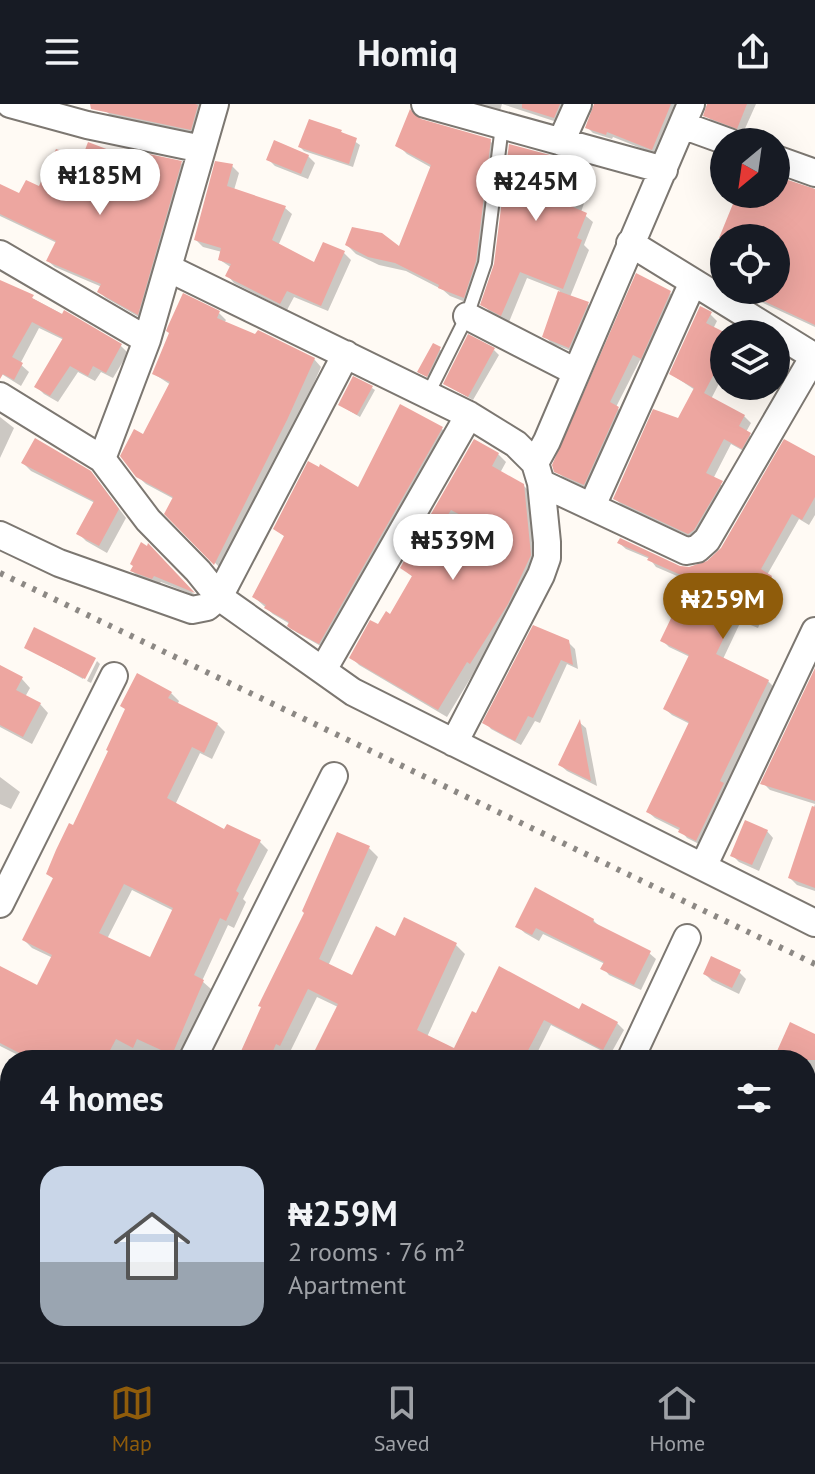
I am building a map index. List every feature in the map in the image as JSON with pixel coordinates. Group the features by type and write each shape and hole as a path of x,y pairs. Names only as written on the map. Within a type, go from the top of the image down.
{"street":[{"path":"10,104 87,125 202,149"},
{"path":"102,459 147,340 215,104"},
{"path":"425,104 478,111 502,126 664,170"},
{"path":"561,142 578,104"},
{"path":"454,743 547,558 538,473 576,372 687,115 710,130"},
{"path":"790,164 815,173"},
{"path":"168,268 469,415 516,444 538,473 592,506 686,551 697,549 707,540 814,356 630,243"},
{"path":"0,254 147,340"},
{"path":"592,506 693,282"},
{"path":"467,316 576,372"},
{"path":"0,535 59,563 192,610 207,607 219,597 346,354"},
{"path":"0,396 102,459 148,520 219,597 353,692 815,923"},
{"path":"323,670 469,415"},
{"path":"703,867 815,631"},
{"path":"0,904 114,676"},
{"path":"197,1050 334,776"},
{"path":"635,1050 687,938"}],"lane":[{"path":"427,396 467,316 485,263 502,126"}],"building":[{"path":"90,104 198,105 191,130 91,109"},
{"path":"522,104 560,104 554,118 522,108"},
{"path":"594,104 671,104 652,150 607,132 606,135 585,128"},
{"path":"707,104 747,104 737,128 703,116"},
{"path":"410,109 421,119 491,139 476,261 464,298 438,288 439,285 395,263 368,257 345,245 352,227 382,233 399,246 431,165 395,146"},
{"path":"309,119 357,138 349,164 298,147"},
{"path":"274,140 309,155 301,174 266,160"},
{"path":"88,142 146,164 149,154 182,161 138,315 97,292 101,284 46,261 56,241 0,214 0,184 19,193 26,180 39,186 56,149 82,158"},
{"path":"509,144 587,165 573,207 587,213 577,238 582,240 563,289 520,272 501,316 480,305 494,264"},
{"path":"215,161 233,164 227,186 286,206 272,240 314,262 323,242 345,251 321,306 287,291 280,304 225,276 231,264 218,260 221,248 194,240"},
{"path":"790,181 815,189 815,325 770,304 790,304 790,224 725,224 731,208 790,208"},
{"path":"636,273 671,291 641,359 633,355 610,402 619,407 584,485 554,472 552,465"},
{"path":"0,280 34,295 32,298 62,314 64,310 122,344 106,373 93,366 88,376 70,366 50,396 34,387 63,338 32,322 12,357 23,363 14,380 3,374 0,379"},
{"path":"558,291 589,302 569,348 542,337"},
{"path":"183,293 220,311 217,318 255,334 258,330 315,358 214,565 164,514 173,497 136,477 120,456 134,429 143,434 170,382 152,374"},
{"path":"700,306 712,312 706,323 710,325 710,382 704,393 710,396 710,400 717,400 745,415 739,426 751,433 742,449 724,439 706,473 723,481 694,530 688,534 613,499 653,409 678,418 694,388 669,374"},
{"path":"468,334 495,348 468,397 443,384"},
{"path":"433,343 441,347 427,377 417,372"},
{"path":"353,376 373,386 357,415 338,405"},
{"path":"400,404 443,427 319,644 291,629 287,626 289,622 252,597 284,536 273,529 308,461 319,467 320,464 358,487"},
{"path":"35,438 91,471 119,509 99,546 76,534 94,501 21,463"},
{"path":"474,439 499,453 492,466 524,484 531,555 508,604 438,710 349,658 370,620 378,624 386,611 390,614 412,576 400,568","holes":["451,510 489,530 469,561 433,539"]},
{"path":"784,439 815,456 815,497 802,520 792,514 761,569 772,576 752,623 735,615 716,654 769,680 720,781 724,783 696,841 678,832 680,828 646,812 689,722 663,709 689,655 660,641 690,579 617,543 620,538 680,566 689,567 707,561 721,548"},
{"path":"141,542 147,546 148,543 195,593 154,576 152,579 130,571 133,566 130,564"},
{"path":"533,625 569,640 573,665 561,660 533,718 528,716 515,741 482,723"},
{"path":"34,627 96,658 85,679 24,648"},
{"path":"0,665 23,677 16,690 41,703 23,737 0,725"},
{"path":"815,668 815,801 760,784"},
{"path":"137,673 172,692 168,698 218,723 204,753 192,747 167,798 224,829 227,824 261,840 236,891 239,893 226,921 220,918 194,975 204,980 174,1050 161,1050 137,1039 133,1048 116,1039 110,1050 14,1050 0,1043 0,966 37,985 52,955 22,940 53,878 46,874 56,850 69,823 73,825 125,709 120,706","holes":["124,884 173,908 150,957 99,933"]},
{"path":"580,719 587,760 591,781 558,765"},
{"path":"812,806 815,807 815,888 788,878"},
{"path":"745,820 768,830 752,865 730,856"},
{"path":"337,832 370,846 319,959 352,975 376,926 395,936 404,917 457,943 417,1030 454,1048 472,1011 476,1013 499,966 579,1009 582,1003 618,1022 603,1050 544,1020 528,1050 315,1050 338,1004 308,989 280,1046 276,1044 273,1050 242,1050 261,1007 258,1006 304,913 302,911"},
{"path":"535,887 594,919 593,922 651,951 634,985 600,969 604,962 536,928 532,935 515,927"},
{"path":"711,956 741,970 732,988 703,974"},
{"path":"790,1022 815,1034 815,1050 777,1050"}],"railway":[{"path":"0,573 815,964"}]}
